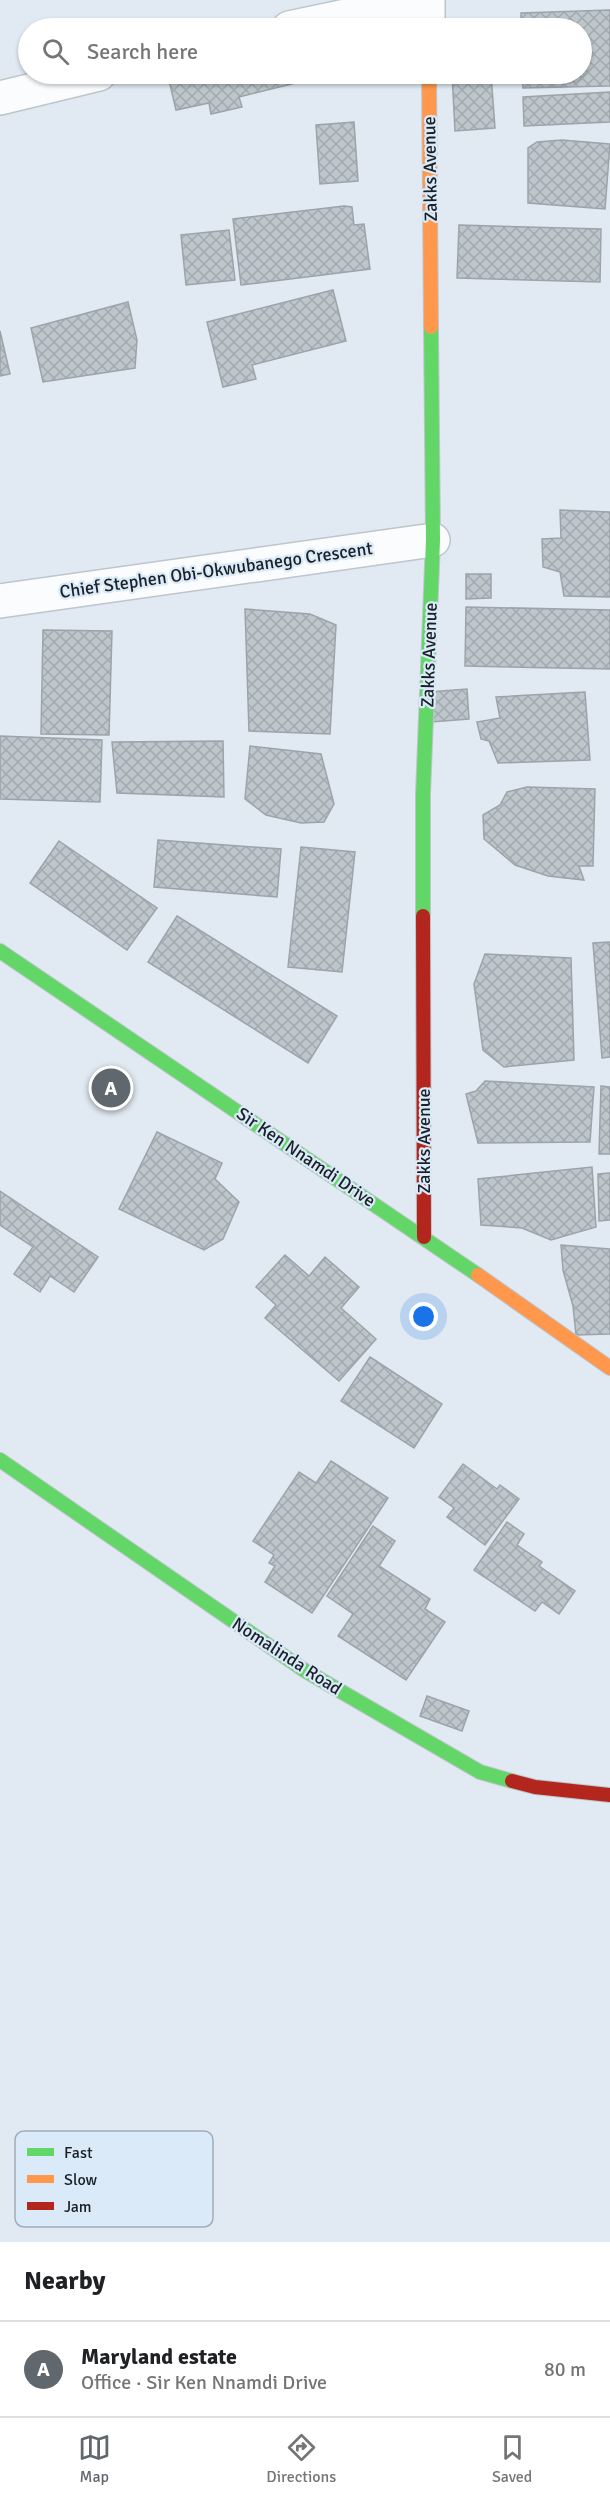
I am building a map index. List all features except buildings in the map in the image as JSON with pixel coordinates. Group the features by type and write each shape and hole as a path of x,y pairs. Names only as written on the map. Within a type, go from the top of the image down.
{"street":[{"path":"336,18 421,0"},
{"path":"428,0 428,18"},
{"path":"0,98 58,84"},
{"name":"Zakks Avenue","path":"424,1237 423,794 433,540 429,84"},
{"name":"Chief Stephen Obi-Okwubanego Crescent","path":"0,601 433,540"},
{"name":"Sir Ken Nnamdi Drive","path":"0,951 424,1237 610,1368"},
{"name":"Nomalinda Road","path":"0,1460 304,1670 480,1772 536,1787 605,1794"}],"traffic: fast":[{"path":"423,916 423,794 433,540 431,327"},
{"path":"0,951 478,1275"},
{"path":"0,1460 304,1670 480,1772 512,1781"}],"traffic: slow":[{"path":"429,84 431,327"},
{"path":"478,1275 610,1368"}],"traffic: jam":[{"path":"423,916 424,1237"},
{"path":"512,1781 535,1787 610,1795"}],"place":[{"name":"Maryland estate","path":"111,1088"}]}
